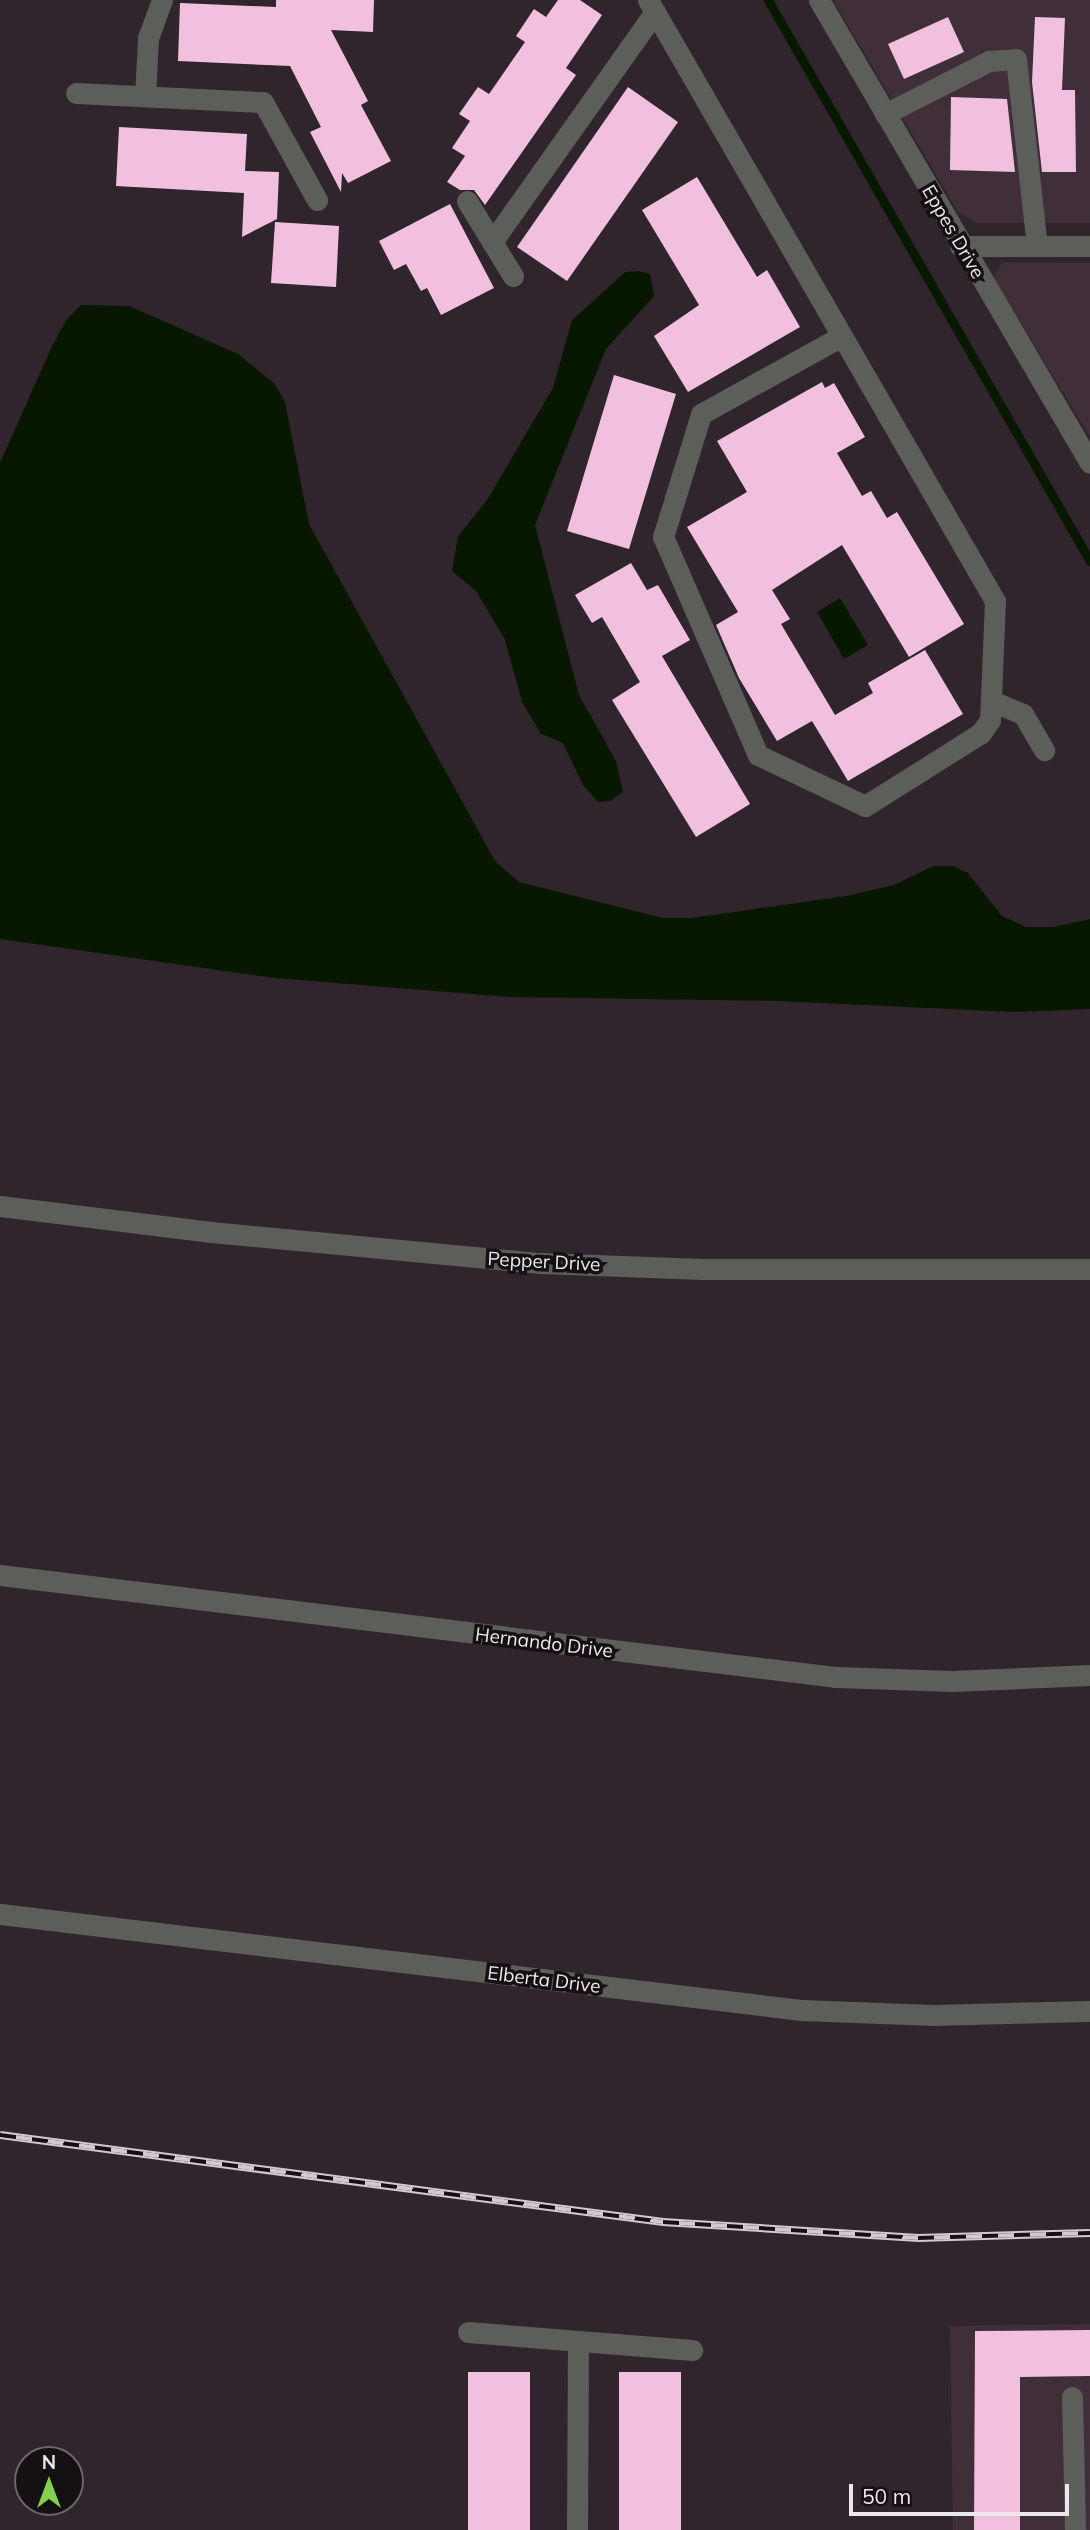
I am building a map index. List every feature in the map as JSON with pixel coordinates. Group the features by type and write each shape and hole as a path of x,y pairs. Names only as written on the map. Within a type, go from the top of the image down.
{"street":[{"path":"145,96 148,38 162,0"},
{"name":"Eppes Drive","path":"819,0 1090,463"},
{"path":"492,242 652,6 995,601 990,720 981,733 865,806 758,755 663,537 701,414 842,336"},
{"path":"885,114 989,61 1016,59 1037,246"},
{"path":"76,93 263,102 317,200"},
{"path":"467,201 513,276"},
{"path":"961,246 1090,246"},
{"path":"992,701 1023,714 1044,750"},
{"name":"Pepper Drive","path":"0,1206 225,1233 541,1263 703,1269 1090,1269"},
{"name":"Hernando Drive","path":"0,1575 835,1677 953,1681 1090,1675"},
{"name":"Elberta Drive","path":"0,1914 801,2010 933,2015 1090,2011"},
{"path":"468,2332 692,2350"},
{"path":"577,2530 578,2341"},
{"path":"1072,2397 1075,2530"}],"shaded area":[{"path":"833,0 1090,0 1090,223 977,223 958,212"},
{"path":"1004,262 1090,263 1090,437 996,282 994,273"},
{"path":"639,271 650,274 654,296 606,349 535,525 579,695 616,761 623,792 610,801 598,802 583,785 563,743 541,734 522,702 505,640 476,591 452,571 458,536 487,500 553,388 572,320 625,272"},
{"path":"81,305 129,306 238,354 274,383 285,402 309,524 495,861 519,882 663,918 692,918 846,896 894,885 933,866 953,866 968,873 1002,916 1026,927 1053,927 1090,919 1090,1009 1014,1012 778,1001 509,997 274,978 0,939 0,463 53,344 67,319"},
{"path":"840,598 868,645 844,659 817,612"},
{"path":"1090,2324 1090,2530 953,2530 950,2326"}],"building":[{"path":"276,0 374,0 373,32 331,30 368,101 361,105 391,161 348,183 342,173 341,192 310,132 321,127 290,66 178,61 180,3 276,7"},
{"path":"558,0 580,0 602,15 566,68 576,75 485,205 474,190 460,190 447,182 465,156 452,148 470,121 459,114 478,87 489,94 525,42 516,36 534,9 546,17"},
{"path":"948,17 964,52 904,79 888,44"},
{"path":"1035,17 1065,18 1062,90 1075,90 1076,172 1042,172 1032,82"},
{"path":"628,87 678,122 567,281 517,247"},
{"path":"951,97 1007,99 1015,172 950,170"},
{"path":"119,127 247,134 245,171 279,172 277,219 242,237 244,193 116,186"},
{"path":"697,177 757,277 767,270 800,327 688,392 654,336 699,305 642,210"},
{"path":"450,204 494,288 441,315 427,288 421,291 406,264 394,270 379,241"},
{"path":"275,222 339,226 336,287 271,283"},
{"path":"614,375 676,394 629,549 567,531"},
{"path":"822,382 825,388 834,383 865,437 837,453 862,496 871,491 887,518 897,512 964,624 909,657 842,545 772,590 790,619 781,624 835,715 873,693 868,683 925,650 963,714 848,781 812,721 777,741 739,678 716,625 738,612 687,527 747,492 717,441"},
{"path":"631,563 647,590 658,585 690,640 662,656 750,804 696,837 612,700 640,682 602,617 592,623 575,595"},
{"path":"1090,2330 1090,2376 1020,2377 1020,2530 974,2530 975,2331"},
{"path":"468,2372 530,2372 530,2530 468,2530"},
{"path":"619,2372 681,2372 681,2530 619,2530"}],"waterway":[{"path":"768,0 1090,561"}],"railway":[{"path":"0,2135 663,2222 918,2238 1090,2233"}]}
